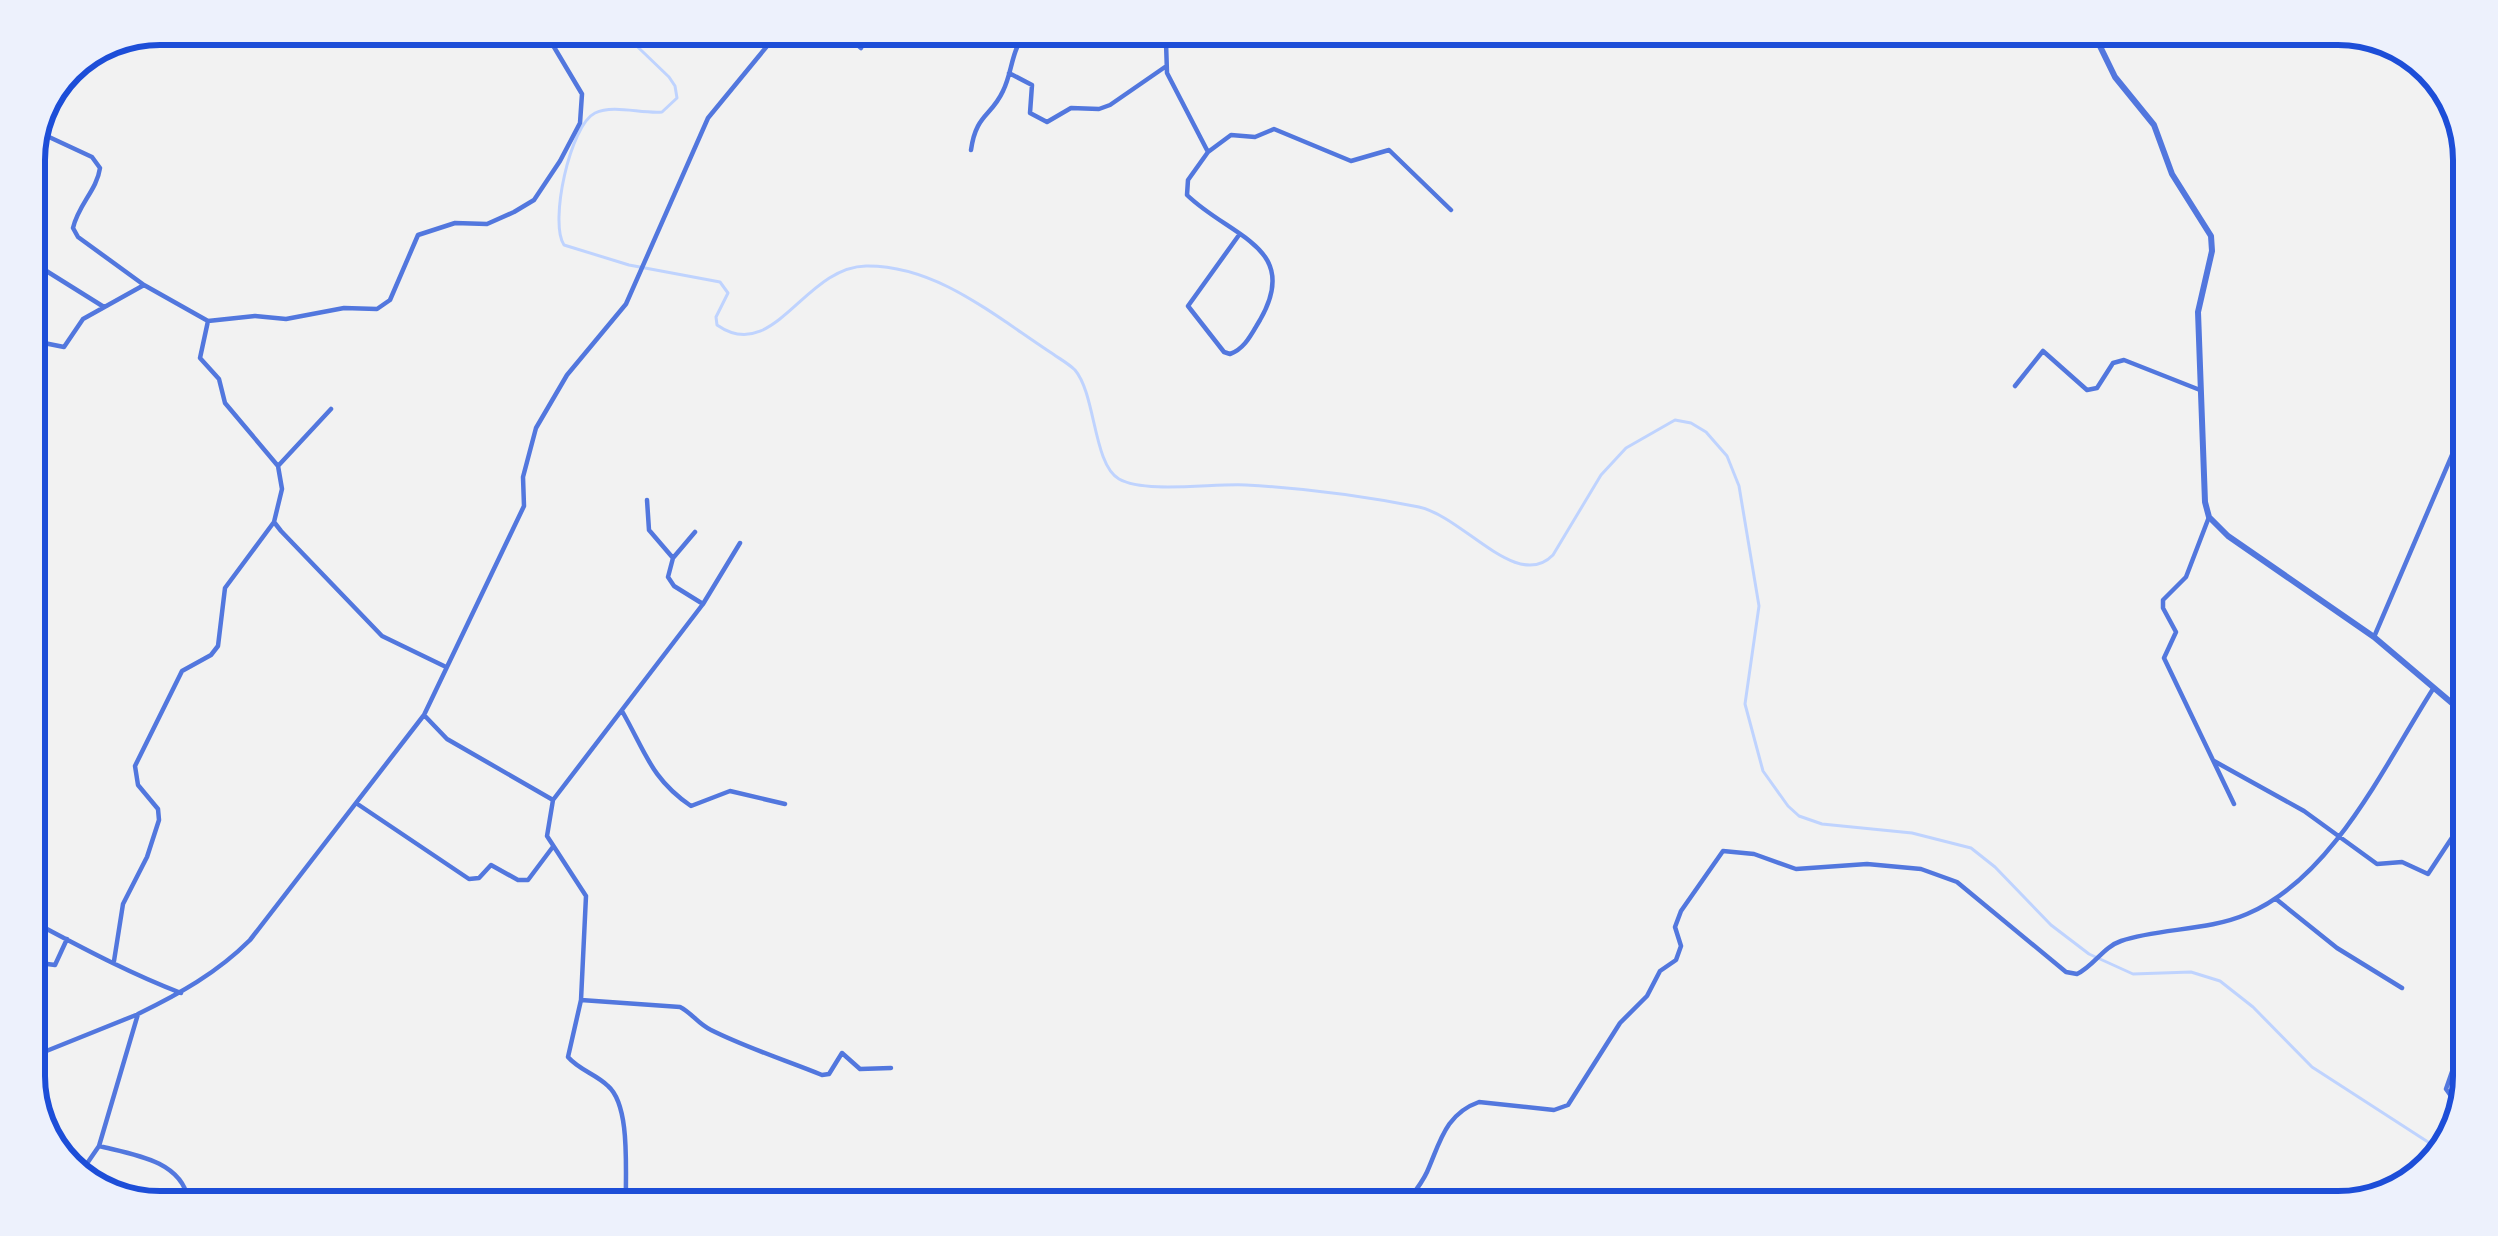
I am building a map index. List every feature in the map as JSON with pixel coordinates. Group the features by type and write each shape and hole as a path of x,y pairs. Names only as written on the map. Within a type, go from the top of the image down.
{"street":[{"path":"48,136 97,163 100,174 79,208 75,233 144,285 208,321 376,309 389,300 418,235 455,223 487,224 534,200 580,123 582,94 552,45"},
{"path":"45,1052 138,1014 223,965 250,940 424,715 524,506 523,477 536,428 559,386 613,323 643,272 707,118 768,45"},
{"path":"858,45 861,48"},
{"path":"971,150 979,120 1004,91 1017,45"},
{"path":"1167,45 1165,67 1208,152"},
{"path":"2100,45 2115,76 2154,125 2172,174 2211,236 2199,299 2209,517 2228,536 2374,637 2453,705"},
{"path":"1009,73 1032,85 1030,113 1047,122 1071,108 1110,105 1165,67"},
{"path":"1239,235 1188,306 1224,352 1231,354 1249,338 1271,301 1274,268 1263,252 1187,195 1188,180 1208,152 1231,135 1255,137 1274,129 1351,161 1389,150 1451,210"},
{"path":"45,270 104,307"},
{"path":"45,343 64,346 83,319 144,285"},
{"path":"114,961 123,904 159,820 158,809 138,785 135,766 182,671 211,656 218,646 230,578 274,522 282,489 278,466 226,403 219,379 200,358 208,321"},
{"path":"2015,386 2043,351 2087,390 2097,388 2113,363 2124,360 2200,390"},
{"path":"278,466 331,410"},
{"path":"2374,637 2453,453"},
{"path":"647,500 649,530 673,558"},
{"path":"2209,517 2186,577 2162,603 2176,632 2165,650 2165,664 2234,804"},
{"path":"274,522 382,636 446,667"},
{"path":"695,532 673,558 668,580 703,604"},
{"path":"553,800 703,604 740,543"},
{"path":"1416,1191 1444,1128 1469,1106 1479,1102 1554,1110 1568,1106 1620,1023 1647,996 1660,971 1676,960 1681,946 1675,927 1681,910 1723,851 1754,854 1796,869 1867,864 1939,873 1957,882 2066,972 2085,970 2113,944 2236,918 2276,899 2318,863 2339,835 2433,689"},
{"path":"622,711 650,770 691,806 730,791 785,804"},
{"path":"424,715 447,739 553,800 547,836 586,896 581,1000 568,1057 607,1084 620,1102 625,1191"},
{"path":"2214,761 2304,811 2372,862 2406,863 2426,874 2453,836"},
{"path":"356,803 469,879 479,878 491,865 528,880 553,847"},
{"path":"2276,899 2337,948 2402,988"},
{"path":"45,928 127,972 181,993"},
{"path":"45,964 55,965 67,938"},
{"path":"581,1000 680,1007 701,1026 822,1075 829,1074 842,1053 860,1069 891,1068"},
{"path":"86,1165 99,1146 138,1014"},
{"path":"99,1146 162,1166 180,1179 185,1191"}],"waterway":[{"path":"636,45 669,77 677,98 662,112 611,109 586,121 564,175 559,217 564,245 629,265 720,282 728,293 717,325 737,334 756,333 773,324 844,270 892,268 941,284 1075,370 1087,395 1104,459 1119,479 1163,487 1267,486 1419,507 1507,559 1539,564 1553,555 1601,475 1626,448 1675,420 1706,432 1727,456 1739,486 1759,606 1745,704 1763,771 1788,806 1799,816 1822,824 1912,833 1971,848 2051,925 2089,954 2133,974 2191,972 2220,981 2312,1067 2431,1144"}]}
